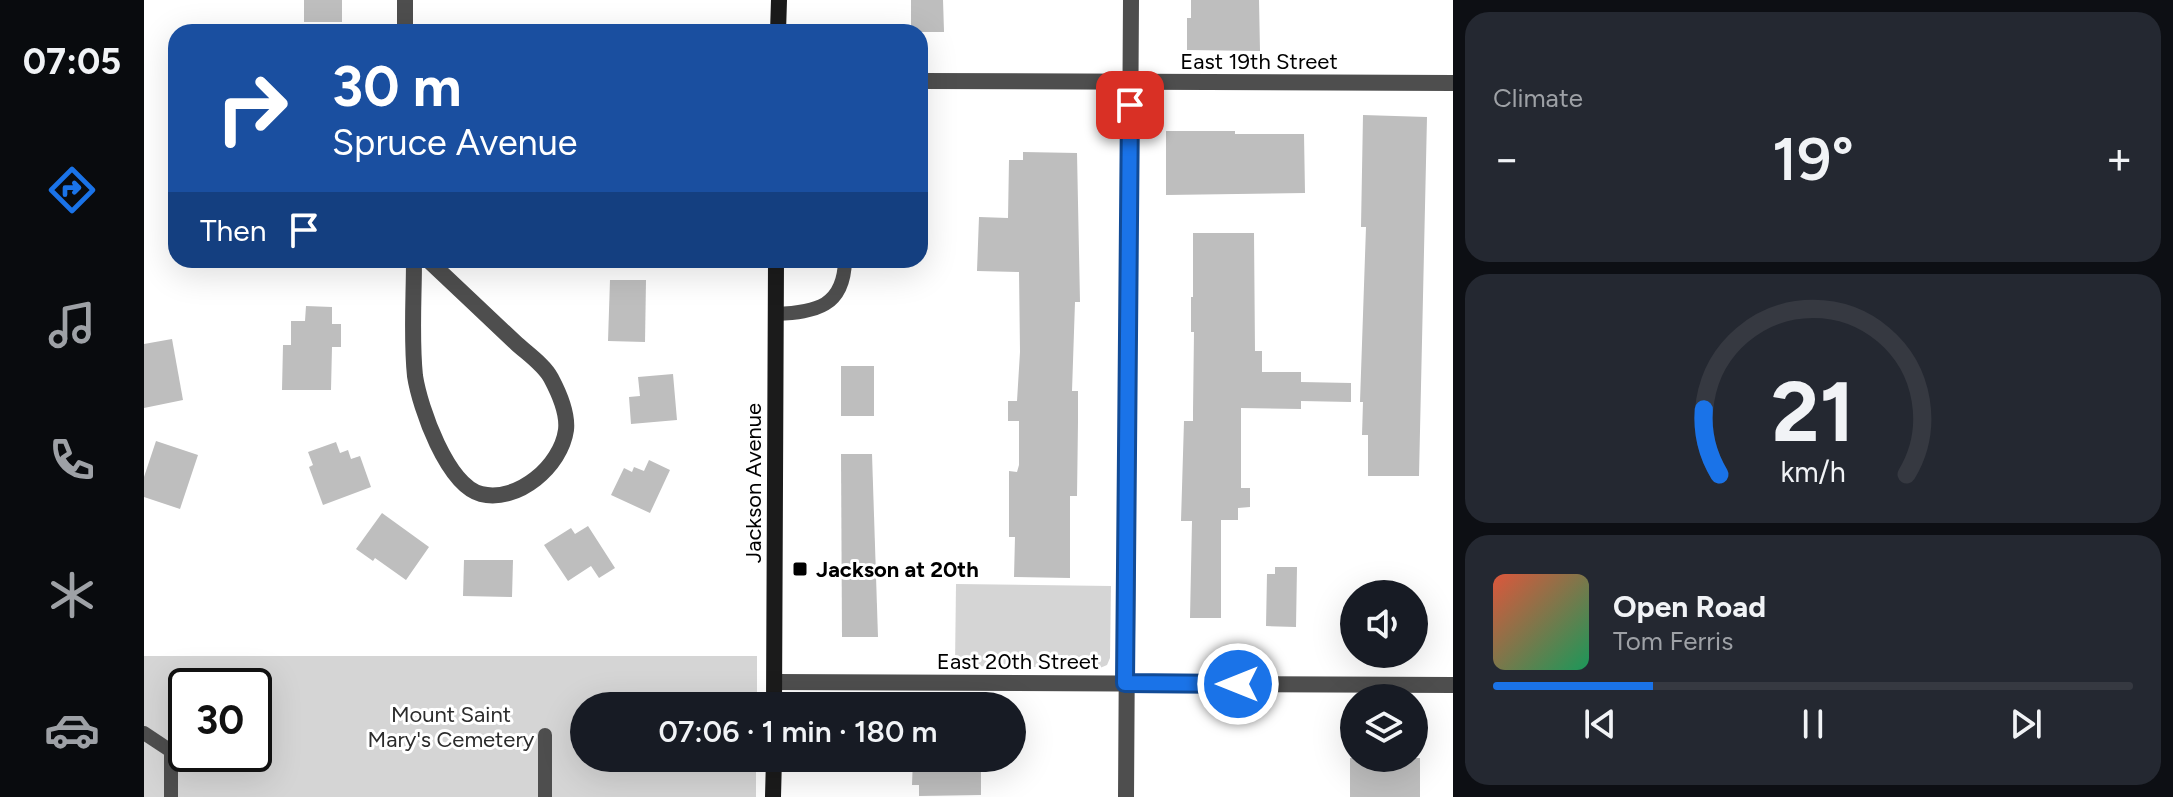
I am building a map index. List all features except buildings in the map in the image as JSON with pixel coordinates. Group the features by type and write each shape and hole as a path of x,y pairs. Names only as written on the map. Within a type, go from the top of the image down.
{"street":[{"path":"405,0 405,24"},
{"path":"778,24 779,0"},
{"path":"1126,797 1131,0"},
{"name":"East 19th Street","path":"928,81 1453,83"},
{"path":"414,268 415,376 427,422 464,485 482,494 501,494 525,487 544,472 556,453 566,431 564,409 550,376 436,268"},
{"name":"Jackson Avenue","path":"775,692 776,268"},
{"name":"East 20th Street","path":"775,682 1453,685"},
{"path":"773,797 774,772"}],"lane":[{"path":"776,314 812,312 831,300 844,278 845,268"},
{"path":"144,733 171,751 171,797"},
{"path":"545,735 545,797"}],"green space":[{"path":"956,584 1111,586 1110,658 1107,665 1100,668 955,666"},
{"name":"Mount Saint Mary's Cemetery","path":"144,656 757,656 757,692 570,692 570,772 756,772 756,797 144,797"}],"place":[{"name":"Jackson at 20th","path":"800,569"}],"route":[{"path":"1130,105 1125,683 1238,684"}]}
